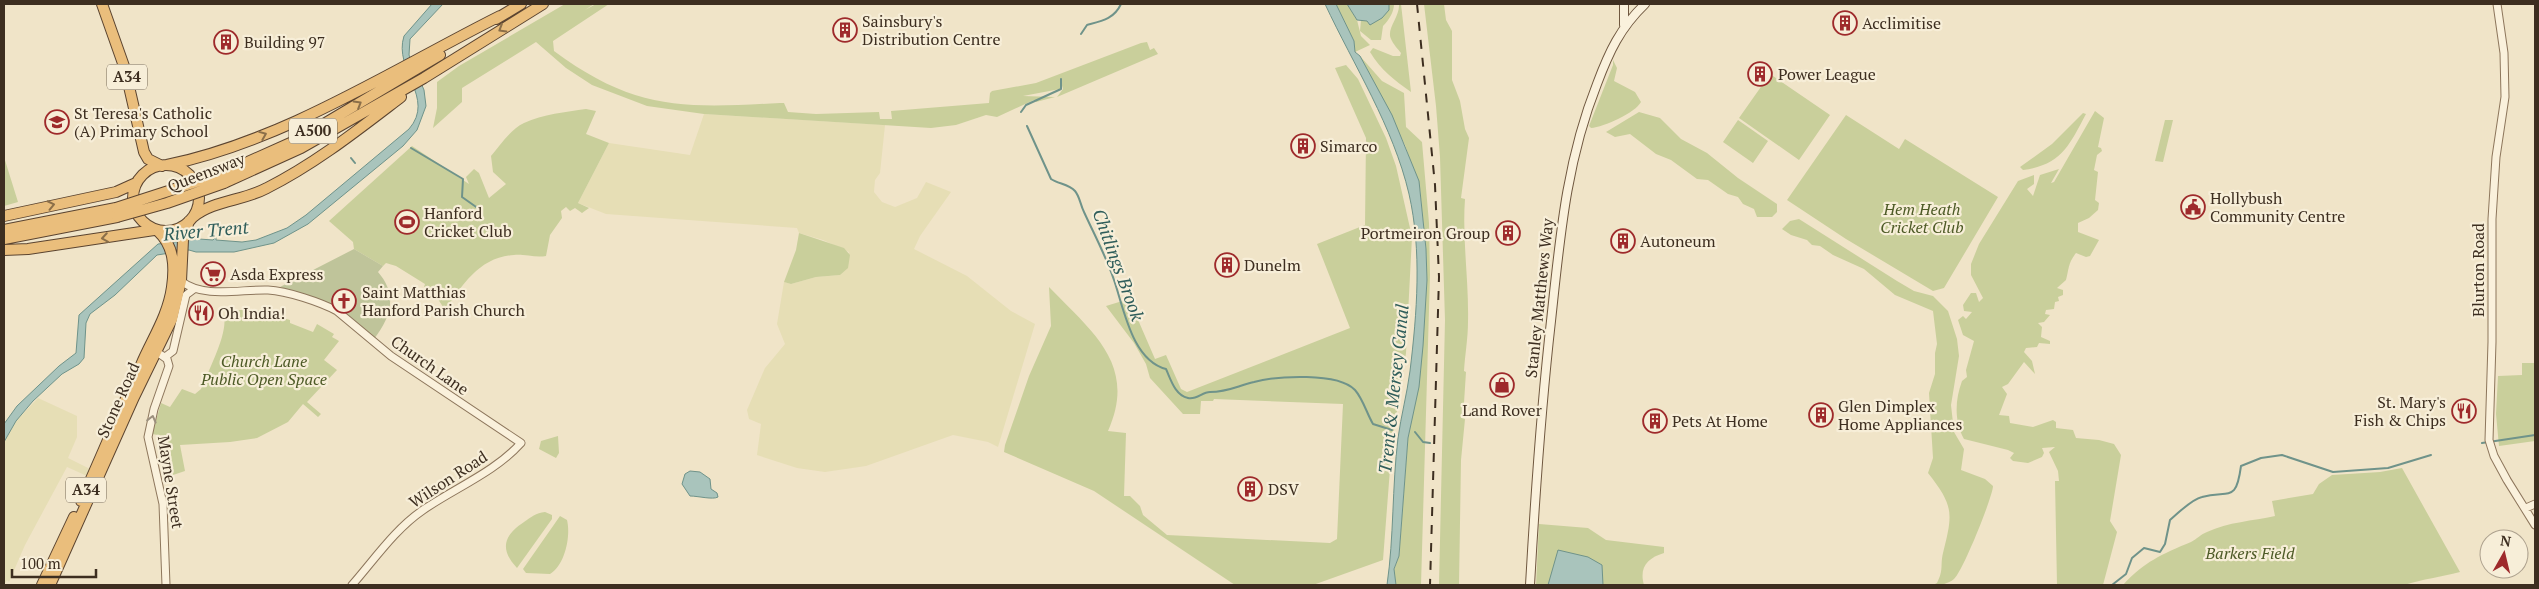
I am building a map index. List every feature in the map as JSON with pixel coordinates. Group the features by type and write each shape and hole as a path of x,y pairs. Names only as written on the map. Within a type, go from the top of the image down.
{"highway":[{"name":"A34","path":"102,4 125,69 144,152 137,181"},
{"path":"4,216 116,192 165,166 223,151 292,123 398,74 521,4"},
{"path":"4,250 28,249 175,229 211,206 247,198 282,181 354,133 404,92 543,4"},
{"name":"Queensway","path":"223,178 298,140 398,74"},
{"name":"Queensway","path":"4,239 116,213 223,178 302,148 404,92"},
{"path":"144,152 148,159 186,172 196,185 198,199 191,219"},
{"path":"137,181 133,196 135,211 142,222 156,231"},
{"name":"Queensway","path":"4,230 116,213"},
{"name":"Stone Road","path":"42,585 157,352 162,322 171,297 177,254 191,219"},
{"name":"Stone Road","path":"50,585 172,319 181,281 177,254 156,231"}],"main road":[{"name":"Stanley Matthews Way","path":"1624,4 1624,25"},
{"path":"1629,4 1638,6 1645,4"},
{"name":"Stanley Matthews Way","path":"1530,585 1536,473 1562,209 1574,150 1587,108 1605,61 1624,25 1645,4"}],"street":[{"name":"Blurton Road","path":"2497,4 2504,53 2505,97 2496,158 2492,218 2490,443 2507,480 2535,525"},
{"path":"181,281 194,289"},
{"name":"Mayne Street","path":"157,352 174,351 186,295 194,289"},
{"name":"Church Lane","path":"194,289 267,290 328,306 337,311 391,356 521,443"},
{"name":"Mayne Street","path":"157,352 169,366 154,409 148,437 165,525 166,585"},
{"name":"Wilson Road","path":"352,585 389,542 421,511 505,459 521,443"},
{"path":"2526,508 2535,504"}],"shaded area":[{"path":"704,114 885,125 880,173 875,180 874,192 882,202 895,207 917,198 926,182 951,192 920,236 914,249 967,276 1011,311 1035,324 998,447 988,442 953,435 866,466 825,472 797,468 757,455 761,424 749,419 747,410 765,368 785,344 777,324 784,282 791,284 816,277 840,275 849,252 823,240 799,233 797,228 606,214 578,203 609,143 690,155"},
{"path":"38,398 77,416 77,437 68,458 90,469 87,476 67,467 25,545 9,582 7,580 4,585 4,442 16,421"}],"green space":[{"path":"565,4 594,4 585,10 596,4 609,4 553,41 554,51 583,71 610,85 636,95 688,105 784,103 788,112 816,114 879,112 880,119 892,119 891,111 989,103 992,91 1036,83 1141,43 1147,42 1150,50 1154,48 1158,54 1057,97 1063,89 1060,79 1060,89 1023,96 1055,97 1036,102 1034,100 997,117 986,115 956,125 931,128 704,114 647,106 592,85 566,68 536,42 462,88 462,102 433,128 437,108 437,82 459,66"},
{"path":"1336,4 1347,4 1357,20 1361,36 1370,45 1355,52 1354,41"},
{"path":"1389,4 1394,4 1393,10 1383,26 1381,40 1371,40 1360,31 1361,20 1367,21 1389,10"},
{"path":"1399,4 1401,4 1411,92 1388,74 1370,52 1373,48 1393,56 1400,56 1401,53 1393,43 1390,35"},
{"path":"1424,4 1444,4 1446,20 1452,31 1452,80 1460,101 1465,129 1469,138 1461,198 1465,199 1464,230 1468,291 1468,334 1464,371 1466,372 1463,418 1465,419 1461,460 1459,585 1439,585 1445,320 1440,157"},
{"path":"1360,56 1382,81 1404,93 1406,127 1422,142 1429,223 1430,275 1421,585 1396,585 1394,570 1399,556 1408,438 1420,374 1427,280 1420,189 1405,145"},
{"path":"1613,60 1617,68 1614,81 1635,92 1641,102 1632,111 1619,119 1591,128 1589,126 1613,65"},
{"path":"1346,65 1358,79 1386,138 1396,166 1412,237 1406,353 1392,443 1383,560 1313,585 1235,585 1094,491 1004,452 1005,445 1029,376 1051,326 1049,287 1094,334 1114,368 1117,386 1116,407 1108,431 1126,433 1124,496 1130,496 1140,506 1143,515 1167,535 1330,543 1337,539 1343,404 1214,399 1213,401 1201,401 1200,414 1183,414 1150,378 1146,364 1134,343 1106,306 1129,299 1155,359 1166,355 1181,389 1187,392 1350,328 1317,244 1365,225 1366,138 1335,68"},
{"path":"1770,74 1830,115 1799,160 1739,118"},
{"path":"586,109 596,111 586,134 609,143 578,203 589,208 582,213 575,208 570,211 566,207 561,211 562,218 550,235 546,256 514,255 502,257 482,266 466,282 445,310 436,296 424,287 425,284 396,266 386,263 383,266 354,249 353,242 329,221 412,146 469,184 466,177 474,169 479,173 489,198 506,184 493,172 491,156 510,133 524,123 539,117"},
{"path":"2095,111 2104,118 2098,147 2102,151 2097,155 2094,170 2098,172 2095,200 2099,203 2098,210 2089,218 2078,223 2078,232 2099,240 2090,256 2086,257 2076,253 2071,260 2066,280 2057,288 2063,290 2063,295 2058,297 2059,301 2055,302 2054,309 2046,310 2045,314 2050,315 2044,322 2038,323 2042,327 2041,337 2050,341 2050,344 2039,343 2037,347 2026,348 2024,352 2032,361 2035,374 2024,362 2008,384 2002,387 2007,394 1999,415 2009,416 2010,423 2033,427 2053,420 2056,422 2056,428 2073,430 2076,438 2099,440 2114,444 2121,455 2110,521 2117,532 2103,585 2057,585 2055,481 2059,481 2058,471 2049,452 2055,447 2042,448 2044,453 2042,457 2028,463 2013,461 2010,458 2014,453 2008,450 1964,439 1958,425 1957,403 1962,381 1967,377 1966,370 1974,341 1963,335 1958,320 1963,316 1966,319 1972,312 1964,311 1963,305 1971,293 1976,293 1979,302 1983,298 1971,275 1971,264 1979,244 2018,181 2034,175 2034,184 2027,189 2033,196 2040,175 2059,169 2051,183 2054,182"},
{"path":"1639,112 1660,118 1681,139 1707,153 1738,178 1777,204 1777,212 1772,217 1757,217 1754,209 1743,204 1738,197 1728,194 1708,180 1697,179 1671,160 1656,154 1630,134 1615,137 1606,132"},
{"path":"2083,113 2086,114 2074,136 2055,159 2046,164 2023,170 2020,167 2052,144"},
{"name":"Hem Heath Cricket Club","path":"1846,115 1899,149 1905,139 1998,197 1944,288 1933,291 1846,239 1787,200"},
{"path":"1738,120 1768,141 1753,163 1723,142"},
{"path":"2165,120 2173,120 2163,162 2155,161"},
{"path":"4,157 18,202 4,206"},
{"path":"1799,219 1914,291 1933,296 1948,311 1957,339 1959,356 1951,405 1954,432 1964,449 1961,470 1985,479 1993,486 1983,518 1964,562 1954,579 1947,583 1933,585 1937,583 1940,574 1950,519 1947,502 1928,473 1933,458 1929,393 1935,374 1937,344 1933,311 1895,295 1864,269 1782,229 1790,221"},
{"path":"799,233 844,248 850,255 848,268 840,275 816,277 791,284 784,282 796,250"},
{"path":"354,249 383,266 378,272 388,289 390,306 385,322 374,339 351,318 332,305 280,287"},
{"name":"Church Lane Public Open Space","path":"231,310 264,310 265,313 290,320 290,323 313,332 317,324 334,334 332,337 339,341 324,360 337,370 307,402 321,414 318,417 303,404 288,422 257,438 230,442 180,445 185,471 170,476 164,436 152,434 161,403 170,407 182,389 195,394 201,389 220,342 224,316"},
{"path":"2522,363 2535,363 2535,441 2499,446 2496,414 2498,376 2522,375"},
{"path":"558,436 559,453 556,458 539,449 541,441"},
{"name":"Barkers Field","path":"2402,468 2460,572 2404,585 2123,585 2138,570 2154,559 2191,542 2205,533 2232,524 2275,516 2272,501 2313,494 2319,484 2332,475 2380,472"},
{"path":"545,512 552,515 552,519 517,568 511,561 506,549 508,537 529,518"},
{"path":"560,516 567,520 568,534 566,550 560,564 550,574 526,573 523,569"},
{"path":"1539,524 1588,528 1606,540 1664,547 1664,553 1646,564 1643,574 1644,585 1536,585"}],"water":[{"path":"432,4 443,4 410,39 409,55 424,90 426,106 417,130 403,146 308,224 274,243 234,252 196,252 189,250 157,255 115,295 90,314 86,323 84,358 79,364 62,374 33,401 16,421 4,442 4,424 17,406 59,366 76,353 79,315 158,244 199,239 213,240 216,237 216,240 242,242 256,240 287,228 306,215 409,129 416,117 418,106 404,61 402,48 404,36"},
{"path":"1325,4 1336,4 1354,41 1355,52 1360,56 1392,115 1419,181 1426,249 1427,280 1419,387 1408,438 1399,556 1394,569 1396,585 1387,585 1398,438 1409,380 1415,327 1416,238 1409,194 1393,144 1372,97"},
{"path":"1347,4 1389,4 1389,10 1382,18 1370,25 1367,21 1357,20"},
{"path":"690,471 700,472 710,479 711,489 717,493 718,497 690,496 682,484 685,474"},
{"path":"1558,550 1588,557 1602,565 1603,585 1548,585"}],"waterway":[{"name":"Chitlings Brook","path":"1081,34 1087,25 1103,21 1115,13 1121,4"},
{"name":"Chitlings Brook","path":"1021,112 1026,105 1061,89 1061,79"},
{"name":"Chitlings Brook","path":"1027,126 1051,179 1070,187 1078,196 1107,262 1126,319 1137,345 1154,364 1166,369 1180,394 1191,398 1207,392 1227,390 1277,378 1307,377 1335,380 1347,384 1355,390 1373,424 1392,430"},
{"path":"411,148 463,179 462,197 479,209 480,214 478,217"},
{"path":"351,158 355,163"},
{"path":"1415,432 1423,442 1430,443"},
{"path":"2482,443 2535,435"},
{"path":"2112,585 2126,574 2132,558 2144,548 2160,552 2165,544 2170,520 2185,507 2198,498 2230,493 2234,490 2241,466 2261,458 2282,455 2333,472 2388,468 2431,455"}],"railway":[{"path":"1417,4 1435,185 1439,277 1430,585"}],"place":[{"name":"Acclimitise","path":"1845,23"},
{"name":"Sainsbury's Distribution Centre","path":"845,30"},
{"name":"Building 97","path":"226,42"},
{"name":"Power League","path":"1760,74"},
{"name":"St Teresa's Catholic (A) Primary School","path":"57,122"},
{"name":"Simarco","path":"1303,146"},
{"name":"Hollybush Community Centre","path":"2193,207"},
{"name":"Hanford Cricket Club","path":"407,222"},
{"name":"Portmeiron Group","path":"1508,233"},
{"name":"Autoneum","path":"1623,241"},
{"name":"Dunelm","path":"1227,265"},
{"name":"Asda Express","path":"213,274"},
{"name":"Saint Matthias Hanford Parish Church","path":"344,301"},
{"name":"Oh India!","path":"201,313"},
{"name":"Land Rover","path":"1502,385"},
{"name":"St. Mary's Fish & Chips","path":"2464,411"},
{"name":"Glen Dimplex Home Appliances","path":"1821,415"},
{"name":"Pets At Home","path":"1655,421"},
{"name":"DSV","path":"1250,489"}],"water label":[{"name":"River Trent","path":"206,231"},
{"name":"Trent & Mersey Canal","path":"1394,389"}]}
